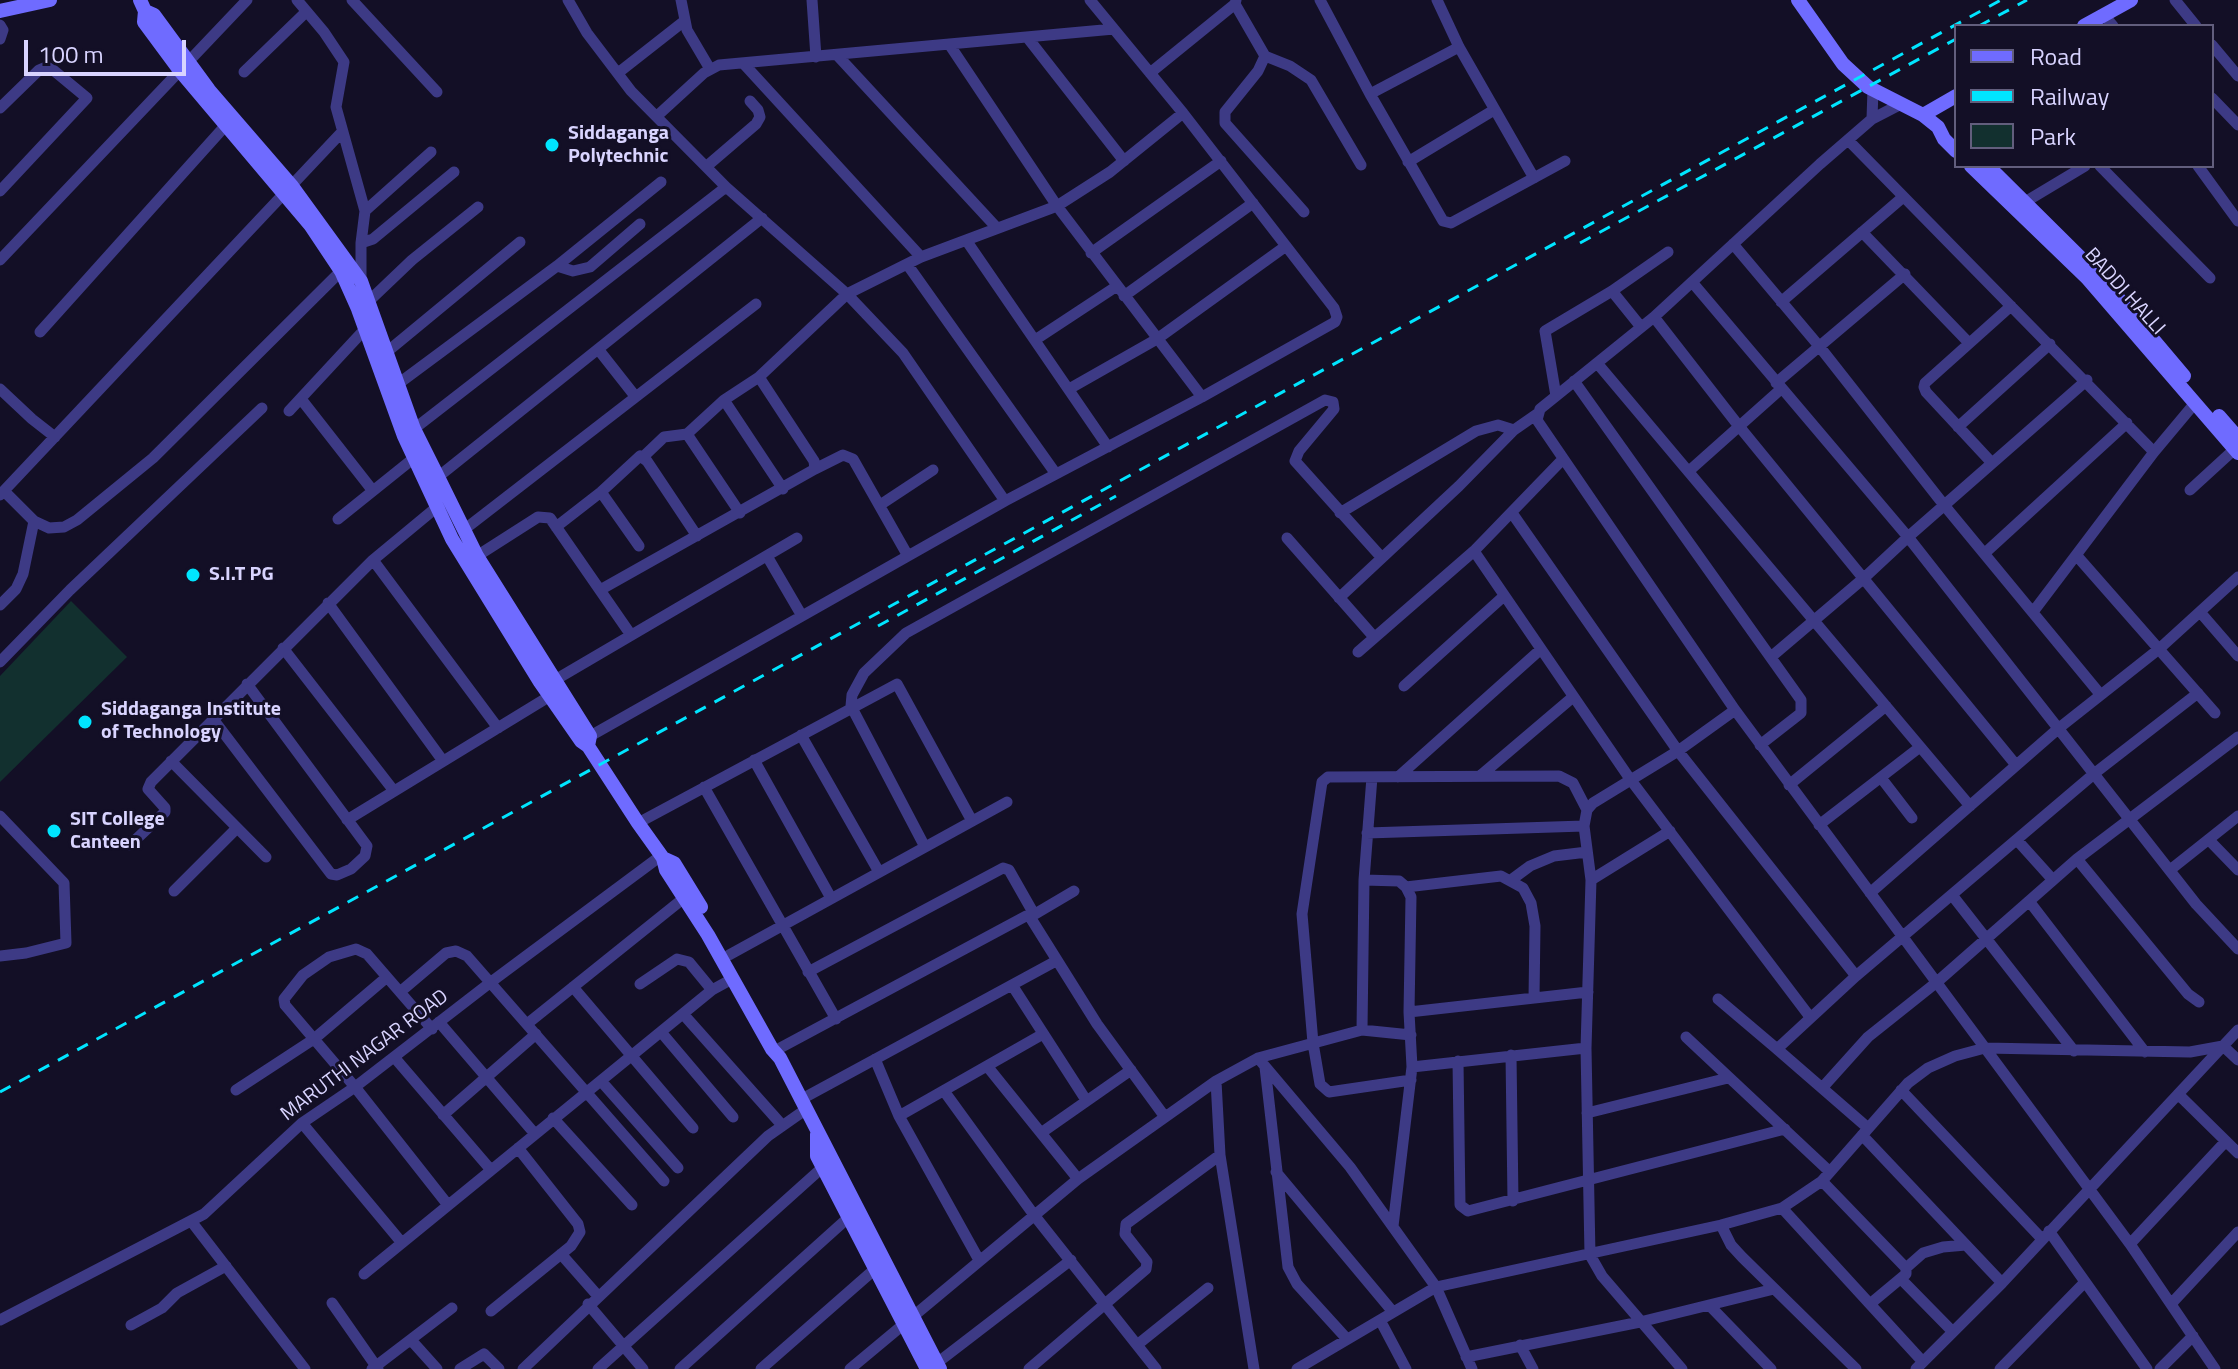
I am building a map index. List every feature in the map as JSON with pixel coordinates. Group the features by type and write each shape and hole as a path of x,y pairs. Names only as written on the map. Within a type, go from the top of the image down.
{"street":[{"path":"0,11 50,0"},
{"path":"0,260 247,0"},
{"path":"297,0 344,62 336,107 365,211 361,281"},
{"path":"352,0 437,92"},
{"path":"568,0 587,33 657,116 726,187 847,294 903,353 1005,501"},
{"path":"681,0 683,22 710,69"},
{"path":"812,0 816,57"},
{"path":"586,741 1005,501 1202,397 1335,322 1334,308 1183,113 1090,0"},
{"path":"1320,0 1408,162 1440,218 1446,222 1451,223 1565,161"},
{"path":"1437,0 1459,47 1534,178"},
{"path":"1798,0 1843,64 1873,89 1923,115 1938,127 1954,132"},
{"path":"2109,20 2131,0"},
{"path":"2175,0 2194,24"},
{"path":"1150,73 1236,2 1265,56 1290,66 1311,80 1361,165"},
{"path":"142,6 154,15 185,68 226,125 321,221 361,281 369,301 399,422 414,458 442,502 465,529 477,556 555,680 586,741 662,856 666,870 772,1049 780,1053"},
{"path":"244,72 306,12"},
{"path":"618,73 683,22"},
{"path":"0,25 3,30 0,39"},
{"path":"657,116 710,69 743,63 1114,29"},
{"path":"1027,37 1124,161"},
{"path":"949,44 1057,206 1202,397"},
{"path":"1370,94 1459,47"},
{"path":"2214,47 2238,76"},
{"path":"837,55 997,228"},
{"path":"1265,56 1258,71 1225,112 1225,123 1304,212"},
{"path":"743,63 921,257"},
{"path":"0,108 39,70 46,67 87,98 0,191"},
{"path":"185,68 288,190 341,271 366,328 398,384 414,429 438,477 452,539 550,696 586,741"},
{"path":"1872,119 1873,89"},
{"path":"1923,115 1954,97"},
{"path":"2214,100 2238,125"},
{"path":"707,166 756,124 760,117 750,101"},
{"path":"1339,598 1514,430 1654,317 1872,119 1901,104"},
{"path":"1408,162 1494,110"},
{"path":"556,527 664,437 687,434 724,400 759,377 847,294 921,257 1057,206 1124,161 1183,113"},
{"path":"40,332 226,125"},
{"path":"1938,127 1954,149"},
{"path":"341,133 2,493 34,521 49,528 64,527 153,458 341,271"},
{"path":"1848,140 1902,198 2087,380 2154,452"},
{"path":"365,211 431,152"},
{"path":"1091,253 1221,161"},
{"name":"BADDI HALLI","path":"1973,168 2087,278 2195,403 2237,446"},
{"path":"1990,168 2103,280 2237,446 2190,490"},
{"path":"2025,202 2082,168"},
{"path":"2102,168 2210,278"},
{"path":"2199,168 2238,221"},
{"path":"361,243 373,239 454,172"},
{"path":"398,384 557,266 661,182"},
{"path":"414,429 726,187"},
{"path":"1781,302 1902,198"},
{"path":"1035,340 1120,291 1253,203"},
{"path":"369,301 412,260 478,207"},
{"path":"438,477 762,218"},
{"path":"557,266 573,271 590,267 640,224"},
{"path":"1862,232 1969,343"},
{"path":"966,240 1108,447"},
{"path":"382,353 520,242"},
{"path":"1733,244 2100,694"},
{"path":"1069,389 1157,339 1286,246"},
{"path":"1556,396 1545,331 1612,291 1668,252"},
{"path":"907,264 1056,474"},
{"path":"1689,471 1819,346 1905,274"},
{"path":"1692,282 1908,537 2196,904 2238,949"},
{"path":"1612,291 1641,327"},
{"path":"465,529 756,304"},
{"path":"1992,463 1924,387 2011,306"},
{"path":"1654,317 1738,425 2016,765"},
{"path":"289,411 366,328"},
{"path":"1958,427 2050,344"},
{"path":"598,349 635,396"},
{"path":"1597,363 1970,806"},
{"path":"759,377 814,461 815,469"},
{"path":"1771,657 2087,380"},
{"path":"1574,381 1801,700 1801,713 1760,745"},
{"path":"0,389 55,437"},
{"path":"301,399 373,491"},
{"path":"724,400 783,489"},
{"path":"925,847 851,706 852,695 864,673 906,633 1325,400 1333,402 1334,409 1299,451 1295,461 1382,558"},
{"path":"2033,612 2195,403"},
{"path":"0,662 70,590 262,408"},
{"path":"1537,414 1537,420 1563,459 1735,710 2090,1189 2215,1369"},
{"path":"1985,553 2127,423"},
{"path":"1340,513 1476,431 1498,425 1514,430"},
{"path":"687,434 740,513"},
{"path":"600,590 843,455 850,456 908,556"},
{"path":"643,457 697,536"},
{"path":"338,519 414,458"},
{"path":"1358,652 1474,551 1563,459"},
{"path":"880,505 933,470"},
{"path":"601,492 639,546"},
{"path":"130,845 165,812 148,786 328,603 442,502"},
{"path":"1512,513 1678,751 1856,976"},
{"path":"477,556 538,517 550,518 631,635"},
{"path":"0,605 16,589 23,574 34,521"},
{"path":"555,680 797,538"},
{"path":"1287,538 1374,637"},
{"path":"1474,551 1630,779 1810,1017"},
{"path":"767,556 802,616"},
{"path":"2077,556 2215,713"},
{"path":"373,560 498,728"},
{"path":"1870,893 2059,728 2159,649 2238,577"},
{"path":"1404,686 1504,596"},
{"path":"328,603 443,761"},
{"path":"2200,612 2238,656"},
{"path":"283,648 394,791"},
{"path":"1398,777 1540,650"},
{"path":"213,719 331,874 337,875 351,869 365,856 367,846 247,684"},
{"path":"638,823 894,684 899,685 972,821"},
{"path":"1777,1049 1856,976 2095,773 2198,693"},
{"path":"347,820 550,696"},
{"path":"1480,776 1573,697"},
{"path":"1789,785 1886,706"},
{"path":"1682,1369 1602,1276 1590,1255 1586,1048 1591,880 1584,826 1587,810 1593,803 1678,751 1735,710"},
{"path":"801,735 879,872"},
{"path":"1823,1087 1868,1037 1937,982 2077,859 2238,737"},
{"path":"1819,825 1920,747"},
{"path":"754,760 831,898"},
{"path":"171,761 266,857"},
{"path":"1411,1080 1329,1092 1320,1084 1313,1043 1302,914 1322,782 1328,777 1565,778 1578,790 1587,810"},
{"path":"1362,1030 1364,880 1372,777"},
{"path":"1882,779 1912,818"},
{"path":"704,787 836,1019"},
{"path":"729,955 1007,802"},
{"path":"0,816 64,883 66,943 0,956"},
{"path":"2170,870 2238,816"},
{"path":"1367,833 1584,826"},
{"path":"174,891 237,828"},
{"path":"1591,880 1670,831"},
{"path":"2017,840 2053,880"},
{"path":"2209,840 2238,870"},
{"path":"1511,880 1530,866 1554,856 1587,852"},
{"path":"662,856 674,863 729,955 817,1133 832,1155 934,1367 1071,1260"},
{"name":"MARUTHI NAGAR ROAD","path":"0,1320 191,1221 233,1190 302,1123 355,1087 662,856"},
{"path":"2077,859 2188,994 2199,1002"},
{"path":"808,972 1003,868 1009,870 1056,961 1165,1117"},
{"path":"1406,887 1501,876 1523,888 1531,903 1535,926 1534,998"},
{"path":"1364,880 1399,881 1411,897 1409,1012 1412,1067 1393,1226"},
{"path":"780,1053 836,1019 1074,891"},
{"path":"1952,895 2074,1051"},
{"path":"527,1024 684,898"},
{"path":"2029,901 2145,1052"},
{"path":"448,1205 355,1087 285,1005 284,999 303,975 329,957 356,949 367,954 400,992 485,1075 535,1134"},
{"path":"400,992 450,952 467,956 664,1181"},
{"path":"640,984 677,959 689,962 712,990"},
{"path":"523,1369 588,1304 803,1105 875,1059 1056,961"},
{"path":"236,1090 314,1039 387,977"},
{"path":"364,1274 712,990 732,979"},
{"path":"1012,985 1086,1100"},
{"path":"573,987 693,1128"},
{"path":"1409,1012 1588,992"},
{"path":"1718,999 1823,1087 2002,1283"},
{"path":"684,1015 781,1124"},
{"path":"850,1369 1078,1179 1216,1081 1313,1043 1362,1030 1411,1035"},
{"path":"1782,1208 1870,1304 1919,1366 2002,1283 2238,1030"},
{"path":"661,1032 733,1117"},
{"path":"443,1115 485,1075 536,1034"},
{"path":"899,1116 1043,1034"},
{"path":"1686,1037 1785,1129 1953,1332"},
{"path":"1297,1369 1436,1287 1590,1255 1782,1208 1826,1176 1901,1090 1928,1068 1955,1056 1985,1048 2190,1052 2223,1046"},
{"path":"2223,1046 2238,1060"},
{"path":"1412,1067 1586,1048"},
{"path":"1511,1055 1513,1201"},
{"path":"394,1057 491,1170"},
{"path":"875,1059 899,1116 979,1260"},
{"path":"1458,1061 1460,1205 1468,1211 1785,1129"},
{"path":"1262,1063 1291,1275 1347,1339"},
{"path":"1262,1063 1350,1167 1436,1287 1472,1369"},
{"path":"987,1066 1078,1179"},
{"path":"1041,1133 1131,1070"},
{"path":"1587,1113 1728,1078"},
{"path":"601,1081 678,1168"},
{"path":"1216,1081 1220,1155 1254,1369"},
{"path":"1901,1090 2046,1235 2147,1369"},
{"path":"944,1091 1034,1215 1156,1369"},
{"path":"2178,1094 2238,1153"},
{"path":"553,1118 632,1205"},
{"path":"302,1123 402,1243"},
{"path":"817,1133 817,1156 875,1269 908,1318"},
{"path":"2130,1244 2226,1141"},
{"path":"491,1311 579,1236 580,1227 518,1148"},
{"path":"1029,1369 1148,1265 1125,1234 1126,1224 1220,1155"},
{"path":"598,1369 823,1167"},
{"path":"1276,1172 1393,1312"},
{"path":"680,1369 849,1217"},
{"path":"191,1221 305,1369"},
{"path":"1721,1225 1731,1245 1856,1369"},
{"path":"2171,1304 2238,1232"},
{"path":"1870,1304 1923,1253 1966,1245"},
{"path":"561,1254 598,1296"},
{"path":"131,1325 162,1308 177,1293 226,1266"},
{"path":"761,1369 875,1269"},
{"path":"2000,1369 2084,1283"},
{"path":"1137,1345 1208,1288"},
{"path":"1466,1357 1640,1322 1774,1289"},
{"path":"332,1303 375,1368 452,1308"},
{"path":"588,1304 643,1369"},
{"path":"1710,1306 1771,1369"},
{"path":"1380,1320 1406,1369"},
{"path":"2160,1369 2193,1336"},
{"path":"411,1340 437,1369"},
{"path":"1520,1345 1533,1369"},
{"path":"460,1369 484,1354 499,1369"}],"green space":[{"path":"71,601 127,657 0,782 0,676"}],"railway":[{"path":"1957,24 2001,0"},
{"path":"1983,24 2027,0"},
{"path":"0,1092 1954,26"},
{"path":"1580,243 1954,40"},
{"path":"878,626 1116,496"}],"place":[{"name":"Siddaganga Polytechnic","path":"552,145"},
{"name":"S.I.T PG","path":"193,575"},
{"name":"Siddaganga Institute of Technology","path":"85,722"},
{"name":"SIT College Canteen","path":"54,831"}]}
